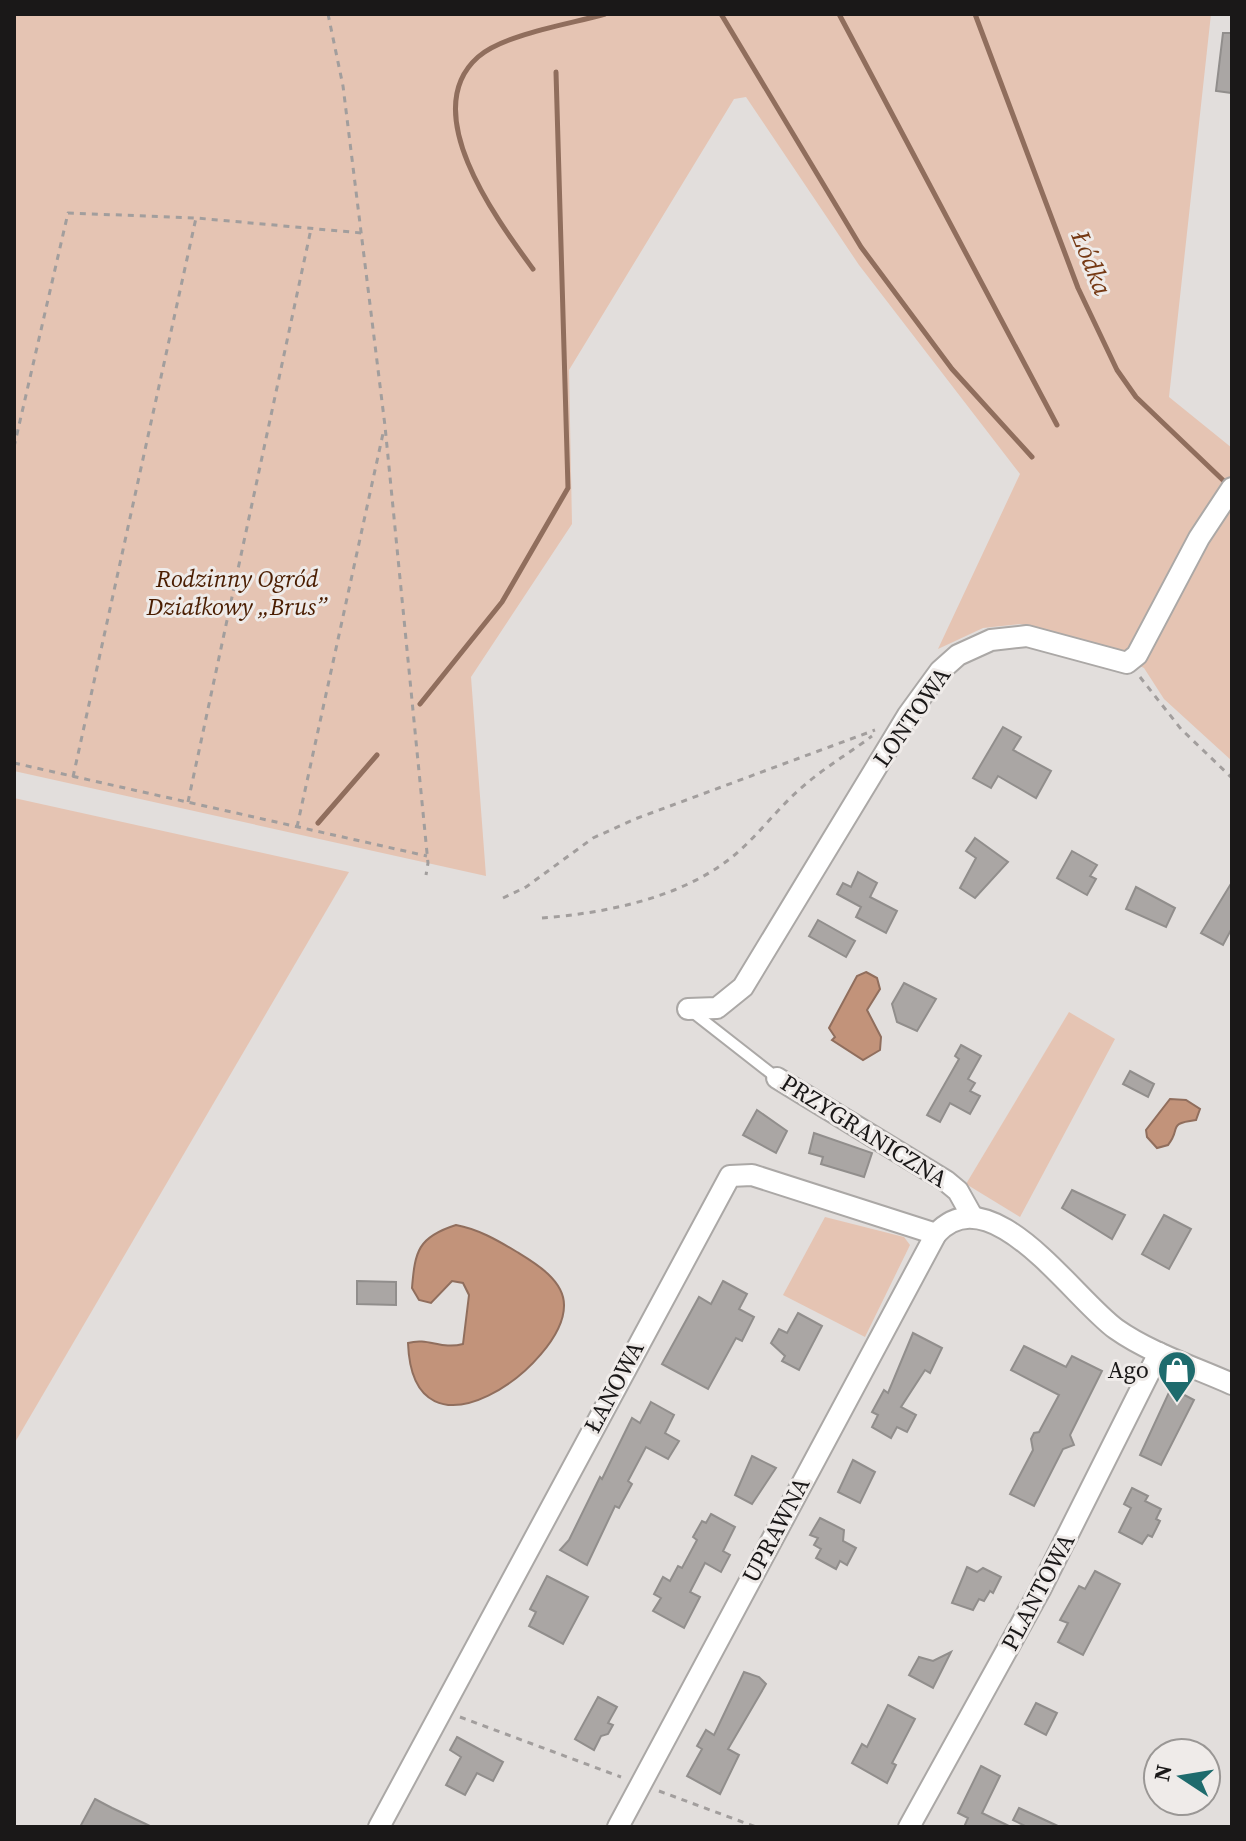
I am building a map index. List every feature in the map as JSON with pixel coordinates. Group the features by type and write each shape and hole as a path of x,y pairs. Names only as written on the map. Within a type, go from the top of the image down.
{"street":[{"path":"1127,663 1137,655 1216,511 1232,488"},
{"name":"LONTOWA","path":"688,1009 717,1008 743,987 908,715 940,671 958,655 991,640 1027,636 1074,646 1127,663"},
{"name":"PRZYGRANICZNA","path":"777,1078 946,1181 958,1191 972,1216"},
{"name":"ŁANOWA","path":"379,1827 730,1176 752,1175 936,1234"},
{"path":"936,1234 950,1221 972,1216 990,1219 1013,1233 1115,1328 1159,1353 1232,1384"},
{"name":"UPRAWNA","path":"618,1827 936,1234"},
{"name":"PLANTOWA","path":"909,1827 1040,1590 1159,1353"}],"lane":[{"name":"PRZYGRANICZNA","path":"688,1009 777,1078"}],"path":[{"path":"328,14 343,86 385,426 427,856 426,875"},
{"path":"14,447 68,213 196,218 362,233"},
{"path":"73,777 196,218"},
{"path":"188,802 311,229"},
{"path":"297,827 385,426"},
{"path":"1127,663 1181,729 1232,778"},
{"path":"503,898 533,882 564,856 621,825 884,727 809,781 736,854 701,877 659,894 585,914 542,918"},
{"path":"14,763 427,856"},
{"path":"441,1710 756,1827"}],"green space":[{"name":"Rodzinny Ogród Działkowy „Brus”","path":"14,14 1211,14 1169,397 1232,448 1232,761 1164,699 1144,668 1099,647 1020,624 983,628 938,649 1020,474 859,265 746,97 734,99 569,370 572,524 471,677 486,876 14,771"},
{"path":"14,798 349,872 14,1444"},
{"path":"1069,1012 1115,1039 1020,1217 966,1184"},
{"path":"825,1217 904,1237 910,1245 865,1337 783,1295"}],"shaded area":[{"path":"866,972 877,978 880,989 867,1010 881,1037 880,1050 863,1060 832,1040 835,1037 829,1028 857,976"},
{"path":"1170,1099 1186,1100 1200,1109 1196,1120 1178,1125 1168,1145 1157,1148 1147,1137 1146,1130"},
{"path":"456,1225 495,1239 540,1267 554,1280 563,1296 564,1305 558,1329 541,1354 516,1378 488,1396 460,1405 435,1401 416,1382 408,1343 463,1344 469,1295 463,1283 452,1281 431,1303 419,1300 412,1288 421,1247 426,1240"}],"building":[{"path":"1223,33 1232,33 1232,93 1216,91"},
{"path":"1003,727 1021,737 1013,750 1051,771 1036,798 998,776 991,788 973,778"},
{"path":"975,838 1008,862 975,898 960,888 976,858 966,851"},
{"path":"1072,851 1097,865 1090,876 1096,879 1087,895 1057,878"},
{"path":"858,872 877,883 870,897 897,911 886,933 856,917 861,907 837,894 843,883 851,887"},
{"path":"1232,882 1232,928 1223,945 1201,933"},
{"path":"1136,887 1175,908 1166,927 1126,909"},
{"path":"818,920 855,941 846,957 809,936"},
{"path":"904,983 936,999 917,1031 897,1022 892,1004"},
{"path":"961,1045 981,1056 968,1079 975,1083 970,1091 980,1096 970,1114 950,1103 940,1122 927,1115 959,1059 955,1056"},
{"path":"1130,1071 1154,1084 1148,1097 1123,1084"},
{"path":"757,1110 787,1131 776,1153 743,1135"},
{"path":"814,1133 872,1153 864,1177 821,1164 823,1157 809,1153"},
{"path":"1072,1190 1125,1215 1112,1239 1062,1208"},
{"path":"1164,1215 1191,1229 1169,1269 1142,1254"},
{"path":"357,1281 396,1282 396,1305 357,1304"},
{"path":"723,1281 747,1294 739,1309 754,1317 742,1341 736,1338 708,1389 662,1364 699,1297 711,1304"},
{"path":"798,1313 822,1326 799,1370 782,1361 785,1356 771,1343 779,1329 787,1333"},
{"path":"913,1333 942,1348 930,1373 925,1370 901,1407 916,1415 907,1432 897,1427 891,1438 872,1427 878,1415 872,1412 884,1390 888,1393"},
{"path":"1024,1346 1066,1367 1072,1356 1102,1371 1070,1435 1074,1445 1063,1449 1034,1506 1010,1494 1033,1450 1031,1439 1034,1433 1039,1432 1059,1395 1011,1370"},
{"path":"1171,1388 1194,1400 1161,1465 1140,1455"},
{"path":"651,1402 674,1415 665,1433 679,1441 668,1459 646,1447 628,1481 632,1484 619,1508 615,1506 587,1565 560,1550 569,1540 632,1418 640,1423"},
{"path":"752,1456 776,1468 752,1504 735,1495"},
{"path":"853,1460 875,1472 860,1503 838,1492"},
{"path":"1132,1488 1148,1496 1145,1501 1161,1509 1156,1519 1160,1521 1152,1537 1148,1535 1142,1544 1119,1532 1131,1508 1124,1504"},
{"path":"711,1514 735,1527 723,1551 730,1555 721,1572 705,1563 690,1592 700,1597 684,1628 653,1611 661,1598 654,1594 663,1577 670,1581 678,1566 682,1568 697,1540 693,1537 702,1521 706,1523"},
{"path":"820,1518 844,1530 843,1541 856,1548 847,1565 840,1561 836,1569 816,1558 821,1549 814,1545 818,1538 810,1535"},
{"path":"967,1567 977,1572 983,1568 1001,1577 993,1593 990,1591 984,1601 979,1599 973,1610 952,1603"},
{"path":"1095,1571 1120,1584 1083,1655 1058,1642 1068,1623 1060,1620 1079,1586 1085,1589"},
{"path":"547,1576 588,1597 563,1644 529,1626 536,1612 530,1609"},
{"path":"951,1652 933,1688 909,1675 919,1657 933,1661"},
{"path":"744,1672 759,1677 766,1684 728,1749 739,1755 720,1794 687,1776 702,1749 697,1746 706,1730 714,1735"},
{"path":"598,1697 617,1707 608,1723 613,1725 608,1734 601,1736 594,1750 575,1739"},
{"path":"1036,1703 1057,1713 1046,1735 1025,1724"},
{"path":"888,1705 915,1719 892,1763 896,1765 887,1783 852,1763 862,1744 867,1747"},
{"path":"457,1737 503,1762 493,1781 477,1773 465,1795 446,1785 461,1757 450,1750"},
{"path":"981,1766 1000,1776 982,1813 1011,1827 964,1827 968,1818 958,1813"},
{"path":"95,1799 112,1808 152,1827 80,1827"},
{"path":"1019,1808 1060,1827 1027,1827 1013,1820"}],"waterway":[{"path":"533,269 501,223 469,166 459,136 456,107 461,80 478,57 504,42 605,14"},
{"path":"721,14 861,247 952,369 1032,457"},
{"path":"839,14 1057,425"},
{"name":"Łódka","path":"975,14 1078,288 1117,370 1136,397 1227,484"},
{"path":"420,704 502,602 568,488 556,72"},
{"path":"318,823 377,755"}],"place":[{"name":"Ago","path":"1177,1404"}]}
